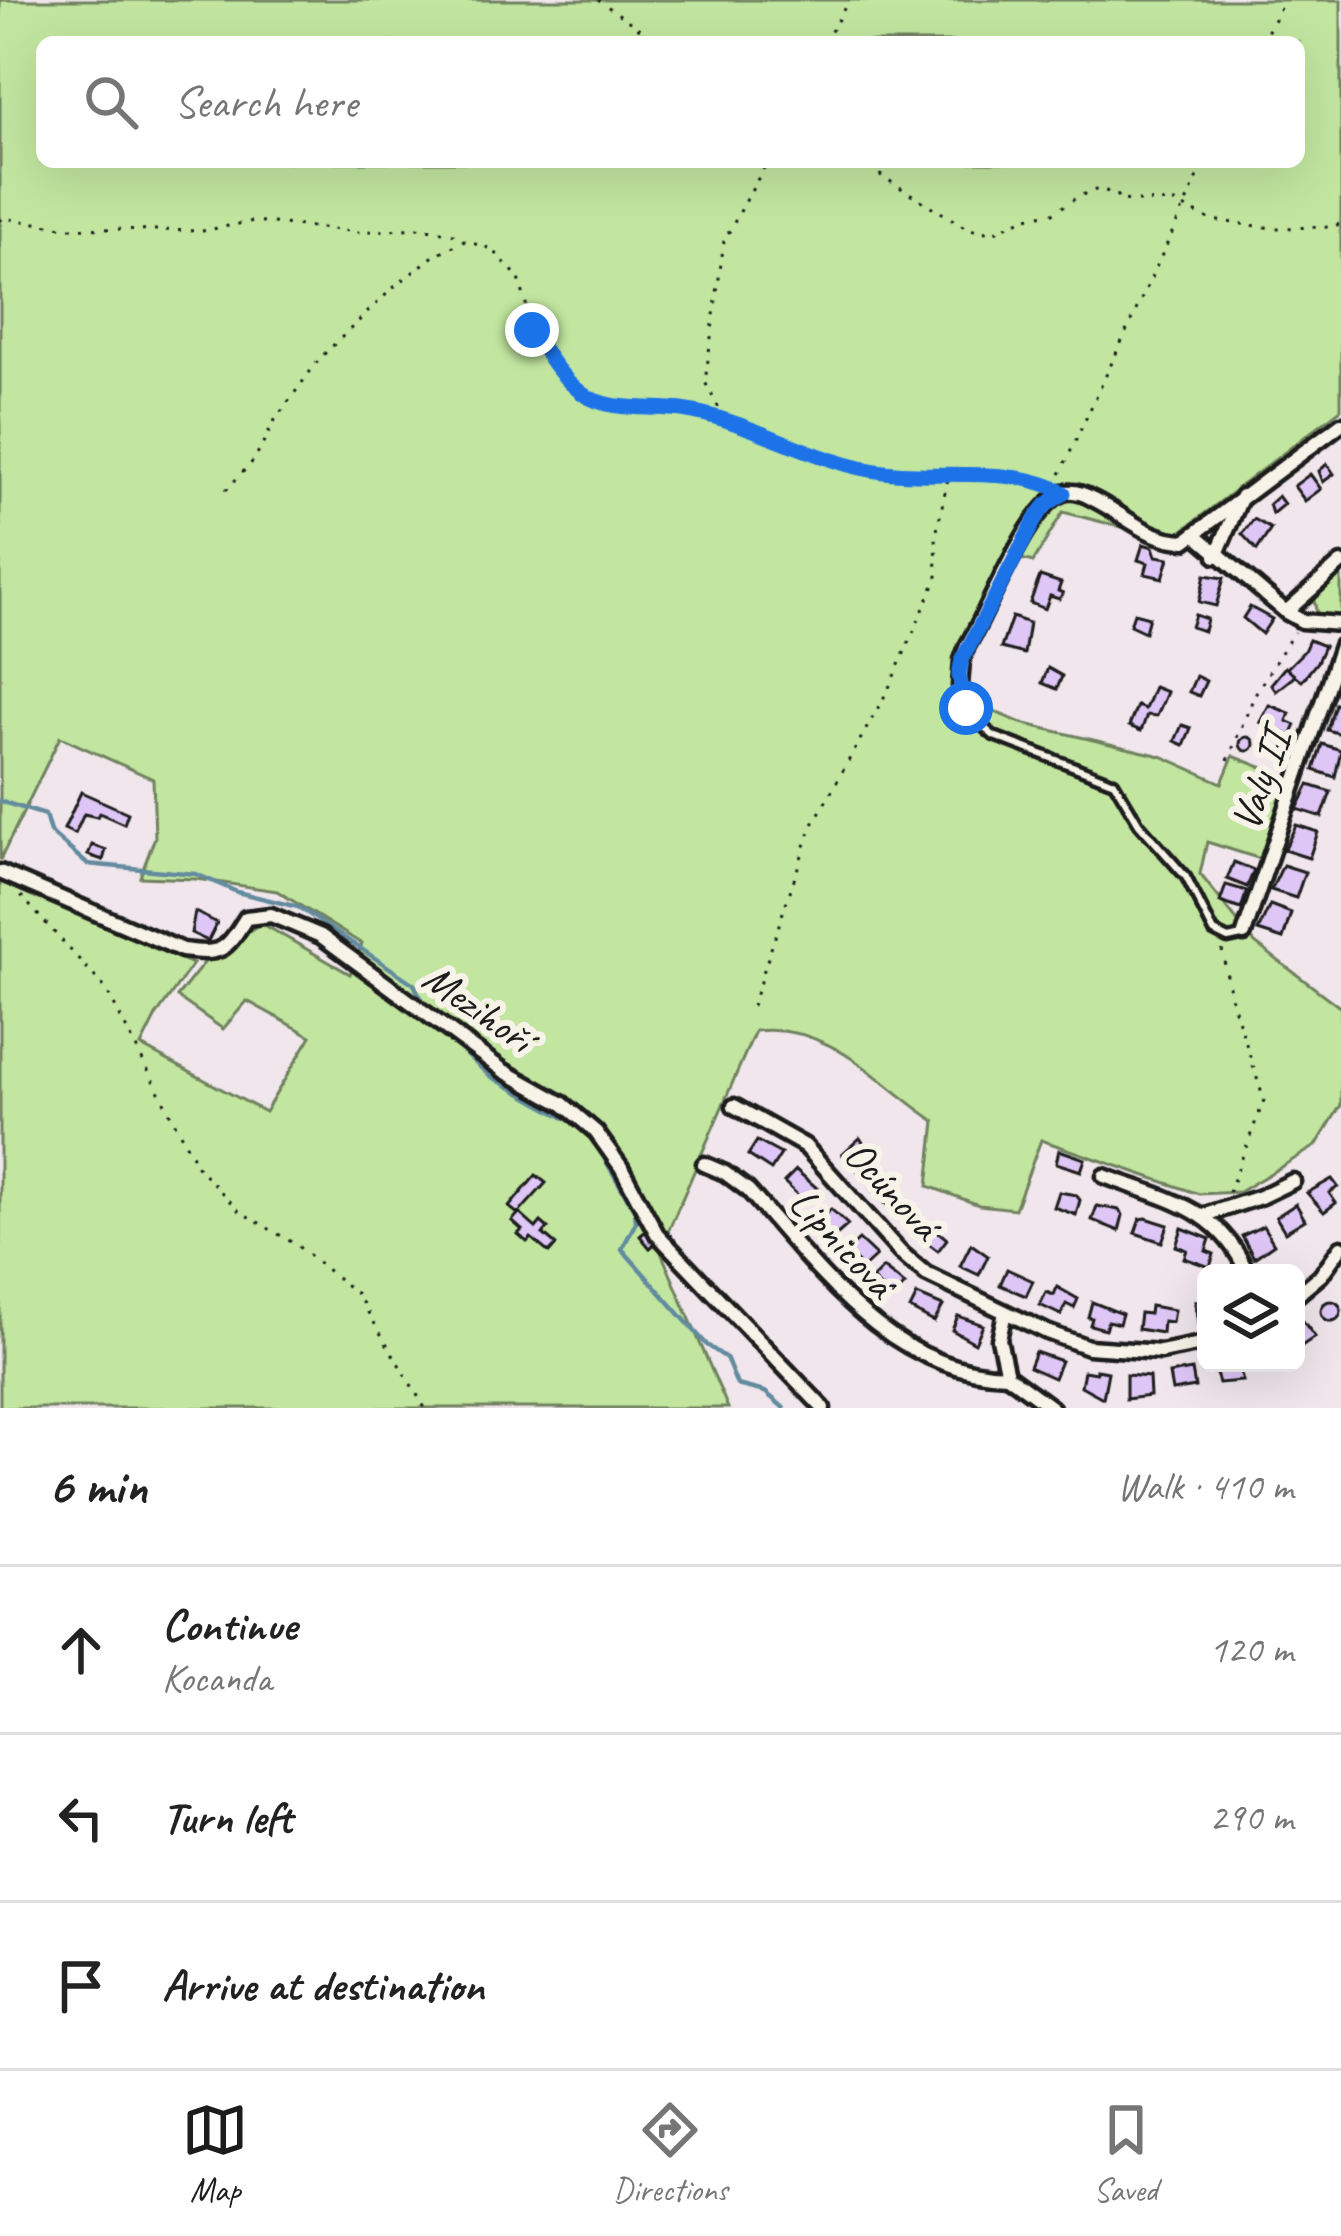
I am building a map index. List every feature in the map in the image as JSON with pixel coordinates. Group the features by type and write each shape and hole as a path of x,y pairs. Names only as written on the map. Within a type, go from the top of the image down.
{"street":[{"path":"961,686 967,646 1022,541 1059,490 1091,498 1145,532 1180,541 1196,535 1341,424"},
{"path":"1216,556 1243,495"},
{"path":"1196,535 1286,612 1302,621 1341,624"},
{"path":"1286,612 1341,563"},
{"name":"Valy II","path":"1244,934 1341,646"},
{"name":"Mezihoří","path":"0,872 182,950 213,954 230,945 246,918 271,915 321,936 504,1071 563,1104 596,1132 657,1234 823,1408"},
{"name":"Ocúnová","path":"734,1106 805,1146 911,1264 1005,1313 1088,1348 1161,1352 1197,1345"},
{"name":"Lipnicová","path":"704,1164 748,1190 872,1326 978,1374 1007,1375"},
{"path":"1104,1176 1205,1215 1225,1235 1242,1264"},
{"path":"1205,1215 1260,1197 1293,1180"},
{"path":"1305,1288 1341,1247"},
{"path":"1005,1313 999,1349 1007,1375 1052,1408"}],"lane":[{"path":"961,686 969,716 994,736 1114,782 1139,824 1186,877 1214,932 1238,938 1244,934"}],"path":[{"path":"598,0 649,36"},
{"path":"828,36 849,0"},
{"path":"1265,36 1284,0"},
{"path":"725,420 705,382 724,241 764,168"},
{"path":"869,168 968,229 994,233 1025,217 1054,213 1098,189 1116,194 1119,200 1175,203 1211,220 1273,228 1341,224"},
{"path":"2,219 69,228 202,232 254,221 358,232 421,229 454,234 492,249 519,278 532,330 551,364 586,397 749,425 860,469 949,476 997,474 1059,490 1201,168"},
{"path":"226,490 254,460 274,420 320,358 393,288 436,254 465,241"},
{"path":"752,1006 811,828 888,690 937,578 936,535 949,476"},
{"path":"1228,760 1255,694 1302,621"},
{"path":"15,890 106,989 197,1166 239,1211 295,1244 357,1294 425,1408"},
{"path":"1220,936 1231,998 1264,1100 1223,1207"}],"green space":[{"path":"0,0 1341,0 1341,409 1178,534 1137,531 1063,512 1033,562 1018,558 991,605 965,672 969,701 1021,723 1161,756 1222,783 1233,756 1289,778 1264,860 1207,842 1200,874 1255,943 1341,1008 1341,1105 1316,1146 1239,1192 1199,1194 1041,1140 1015,1209 979,1205 928,1186 935,1121 830,1046 782,1031 755,1031 660,1250 728,1408 0,1408 0,880 193,964 141,1046 265,1112 311,1036 247,1001 223,1029 177,997 207,959 261,923 350,974 362,944 277,891 196,879 140,877 155,837 153,779 60,737 0,860"},
{"path":"1341,570 1341,616 1317,614 1313,596"}],"building":[{"path":"1327,464 1334,474 1323,482 1319,471"},
{"path":"1310,474 1321,489 1305,501 1294,486"},
{"path":"1278,496 1284,504 1272,514 1269,504"},
{"path":"1254,519 1271,529 1257,550 1242,534"},
{"path":"1143,544 1153,547 1156,556 1169,558 1163,578 1145,574 1148,563 1138,560"},
{"path":"1205,575 1224,578 1216,606 1199,602"},
{"path":"1040,576 1061,583 1058,591 1063,593 1059,599 1050,596 1045,609 1030,603"},
{"path":"1250,607 1272,619 1262,634 1243,618"},
{"path":"1134,613 1149,617 1145,632 1130,625"},
{"path":"1195,615 1207,619 1204,631 1191,627"},
{"path":"1012,617 1029,623 1024,654 1001,648"},
{"path":"1309,640 1324,646 1302,681 1286,669"},
{"path":"1285,667 1295,676 1276,691 1271,684"},
{"path":"1048,668 1062,676 1057,689 1042,683"},
{"path":"1196,676 1206,681 1199,696 1189,692"},
{"path":"1154,687 1167,692 1157,716 1147,715 1141,731 1129,726 1137,706 1145,709"},
{"path":"1335,704 1341,706 1341,734 1327,730"},
{"path":"1269,705 1290,713 1287,721 1296,725 1291,736 1260,722"},
{"path":"1182,725 1191,728 1184,745 1175,741"},
{"path":"1247,737 1254,744 1247,751 1240,744"},
{"path":"1322,744 1341,750 1335,777 1314,770"},
{"path":"1285,746 1297,751 1291,764 1280,759"},
{"path":"1309,785 1331,792 1322,817 1297,809"},
{"path":"81,792 128,813 124,824 99,813 97,817 84,814 75,834 64,829"},
{"path":"1296,825 1318,832 1309,858 1284,850"},
{"path":"92,845 106,850 103,860 88,855"},
{"path":"1234,862 1254,870 1247,887 1227,879"},
{"path":"1283,865 1305,872 1296,898 1271,890"},
{"path":"1226,885 1247,891 1241,909 1220,902"},
{"path":"1270,905 1291,913 1283,939 1258,931"},
{"path":"195,912 217,923 208,941 191,933"},
{"path":"860,1138 872,1156 857,1170 842,1154"},
{"path":"757,1141 781,1154 771,1170 748,1155"},
{"path":"1059,1150 1085,1159 1081,1171 1056,1163"},
{"path":"796,1170 817,1188 804,1201 784,1182"},
{"path":"536,1175 546,1183 518,1214 509,1207"},
{"path":"885,1177 903,1199 891,1209 871,1189"},
{"path":"1332,1179 1338,1187 1329,1193 1336,1203 1324,1212 1307,1193"},
{"path":"1059,1192 1080,1200 1076,1215 1054,1207"},
{"path":"1296,1204 1305,1220 1285,1232 1276,1217"},
{"path":"1097,1206 1119,1210 1123,1215 1119,1231 1092,1220"},
{"path":"831,1209 848,1225 834,1237 819,1219"},
{"path":"519,1213 536,1228 541,1222 548,1228 543,1234 556,1245 549,1253 518,1234 522,1230 512,1221"},
{"path":"919,1216 947,1239 938,1251 909,1229"},
{"path":"1140,1219 1168,1225 1162,1242 1135,1233"},
{"path":"1263,1226 1274,1244 1254,1258 1242,1236"},
{"path":"1182,1228 1210,1239 1206,1251 1214,1254 1211,1264 1184,1258 1187,1250 1176,1246"},
{"path":"647,1230 657,1242 650,1248 640,1236"},
{"path":"859,1240 876,1256 863,1268 847,1251"},
{"path":"971,1244 988,1256 979,1275 960,1266"},
{"path":"883,1268 905,1285 892,1298 872,1279"},
{"path":"1007,1269 1033,1281 1026,1296 1000,1285"},
{"path":"1057,1287 1078,1299 1074,1308 1066,1304 1061,1315 1040,1305 1046,1292 1054,1295"},
{"path":"917,1295 943,1306 934,1322 910,1309"},
{"path":"1331,1301 1341,1311 1331,1321 1321,1311"},
{"path":"1092,1302 1122,1314 1119,1324 1108,1321 1105,1329 1090,1325"},
{"path":"1150,1306 1174,1310 1172,1322 1163,1321 1162,1333 1138,1329 1140,1313 1149,1314"},
{"path":"958,1316 983,1325 975,1343 952,1330"},
{"path":"1305,1324 1315,1337 1305,1344"},
{"path":"1035,1352 1061,1361 1054,1378 1029,1367"},
{"path":"1192,1370 1195,1387 1172,1391 1169,1374"},
{"path":"1084,1371 1108,1372 1103,1398 1081,1386"},
{"path":"1215,1372 1240,1372 1243,1381 1219,1383"},
{"path":"1126,1375 1149,1377 1150,1396 1126,1399"}],"waterway":[{"path":"0,801 45,815 50,832 87,864 196,874 237,892 298,907 414,984 426,1009"},
{"path":"428,1020 490,1076 579,1126"},
{"path":"589,1132 635,1211 636,1222 622,1249 707,1345 726,1358 737,1385 765,1392 784,1408"}],"route":[{"path":"532,330 551,364 586,397 686,410 749,425 860,469 967,478 997,474 1064,493 1036,518 967,646 959,675 966,708"}]}
